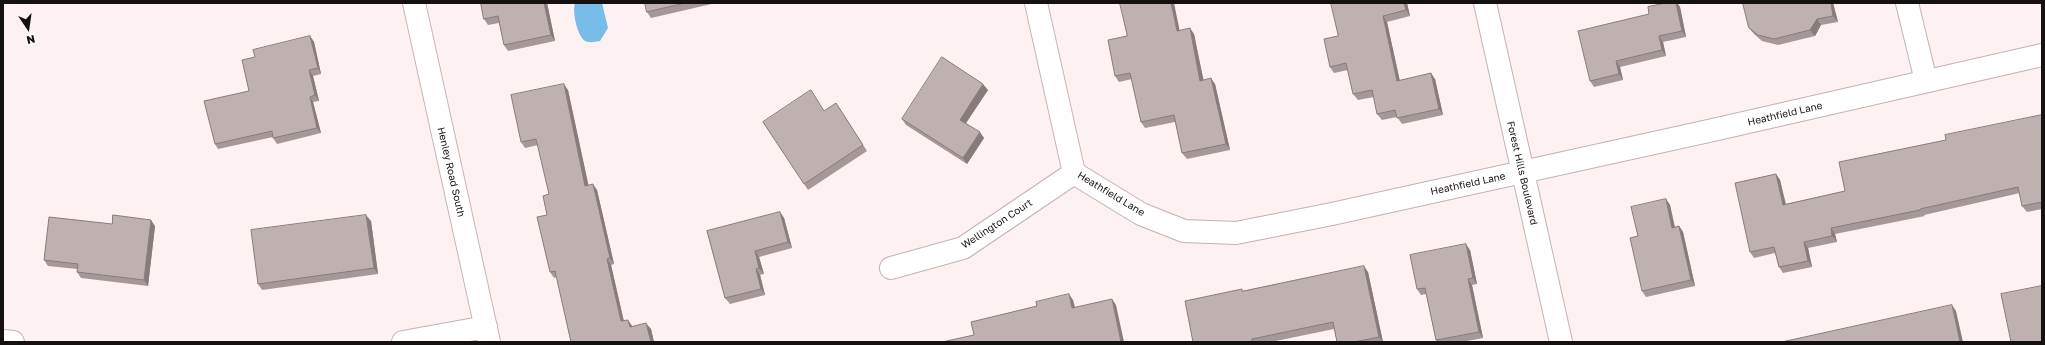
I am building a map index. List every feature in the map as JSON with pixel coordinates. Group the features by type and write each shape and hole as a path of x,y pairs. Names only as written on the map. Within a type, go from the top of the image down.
{"street":[{"name":"Henley Road South","path":"414,3 488,335"},
{"name":"Heathfield Lane","path":"1036,3 1074,173 1141,214 1184,230 1236,232 1332,214 1522,173 2042,55"},
{"name":"Forest Hills Boulevard","path":"1485,3 1561,342"},
{"path":"1907,3 1926,81"},
{"name":"Wellington Court","path":"891,268 964,248 1074,173"},
{"path":"403,342 488,335"},
{"path":"3,341 13,342"}],"water":[{"path":"575,3 602,3 608,28 600,41 589,42 582,38 576,23 574,12"}],"building":[{"path":"481,3 544,3 551,35 504,45 498,16 484,19"},
{"path":"645,3 685,3 647,12"},
{"path":"1120,3 1171,3 1177,31 1190,28 1200,81 1211,78 1226,144 1182,153 1174,115 1141,122 1130,73 1115,76 1108,40 1127,36"},
{"path":"1331,3 1404,3 1406,10 1383,16 1397,81 1431,73 1439,109 1397,118 1395,110 1377,114 1372,90 1353,94 1346,63 1330,67 1324,39 1338,36"},
{"path":"1666,3 1676,3 1682,31 1659,36 1662,50 1616,61 1619,74 1590,81 1578,31 1649,14 1648,7"},
{"path":"1743,3 1831,3 1833,16 1817,19 1810,30 1774,39 1758,35 1749,28"},
{"path":"310,36 318,68 309,70 315,95 310,97 317,128 273,138 272,131 215,144 204,101 249,91 242,60 255,57 253,50"},
{"path":"942,57 983,84 960,120 980,132 963,158 902,119"},
{"path":"564,84 585,186 593,184 610,258 607,259 621,321 628,320 630,327 646,323 651,342 571,342 555,271 550,272 537,217 547,215 543,196 549,194 536,139 521,142 511,95"},
{"path":"811,90 824,111 836,103 863,145 804,184 763,122"},
{"path":"2042,115 2042,202 2022,206 2018,187 1920,210 1831,228 1832,236 1804,242 1808,261 1779,267 1774,247 1750,252 1735,183 1776,174 1783,205 1845,191 1839,162 1946,140 1945,135"},
{"path":"1666,199 1672,228 1679,226 1691,280 1642,291 1630,238 1638,236 1631,207"},
{"path":"780,212 788,242 755,251 759,268 756,269 761,289 725,298 707,231"},
{"path":"113,215 151,220 144,280 77,272 78,264 44,260 49,217 112,224"},
{"path":"366,215 374,268 258,284 251,230"},
{"path":"1466,244 1473,278 1468,279 1479,332 1436,340 1425,288 1417,289 1410,255"},
{"path":"1364,266 1379,337 1354,342 1337,342 1333,322 1252,339 1252,342 1193,342 1185,301"},
{"path":"2042,286 2042,342 2011,342 2001,294"},
{"path":"1069,294 1072,308 1112,299 1121,342 942,342 974,335 971,322 1037,306 1036,302"},
{"path":"1952,305 1960,342 1782,342"}]}
